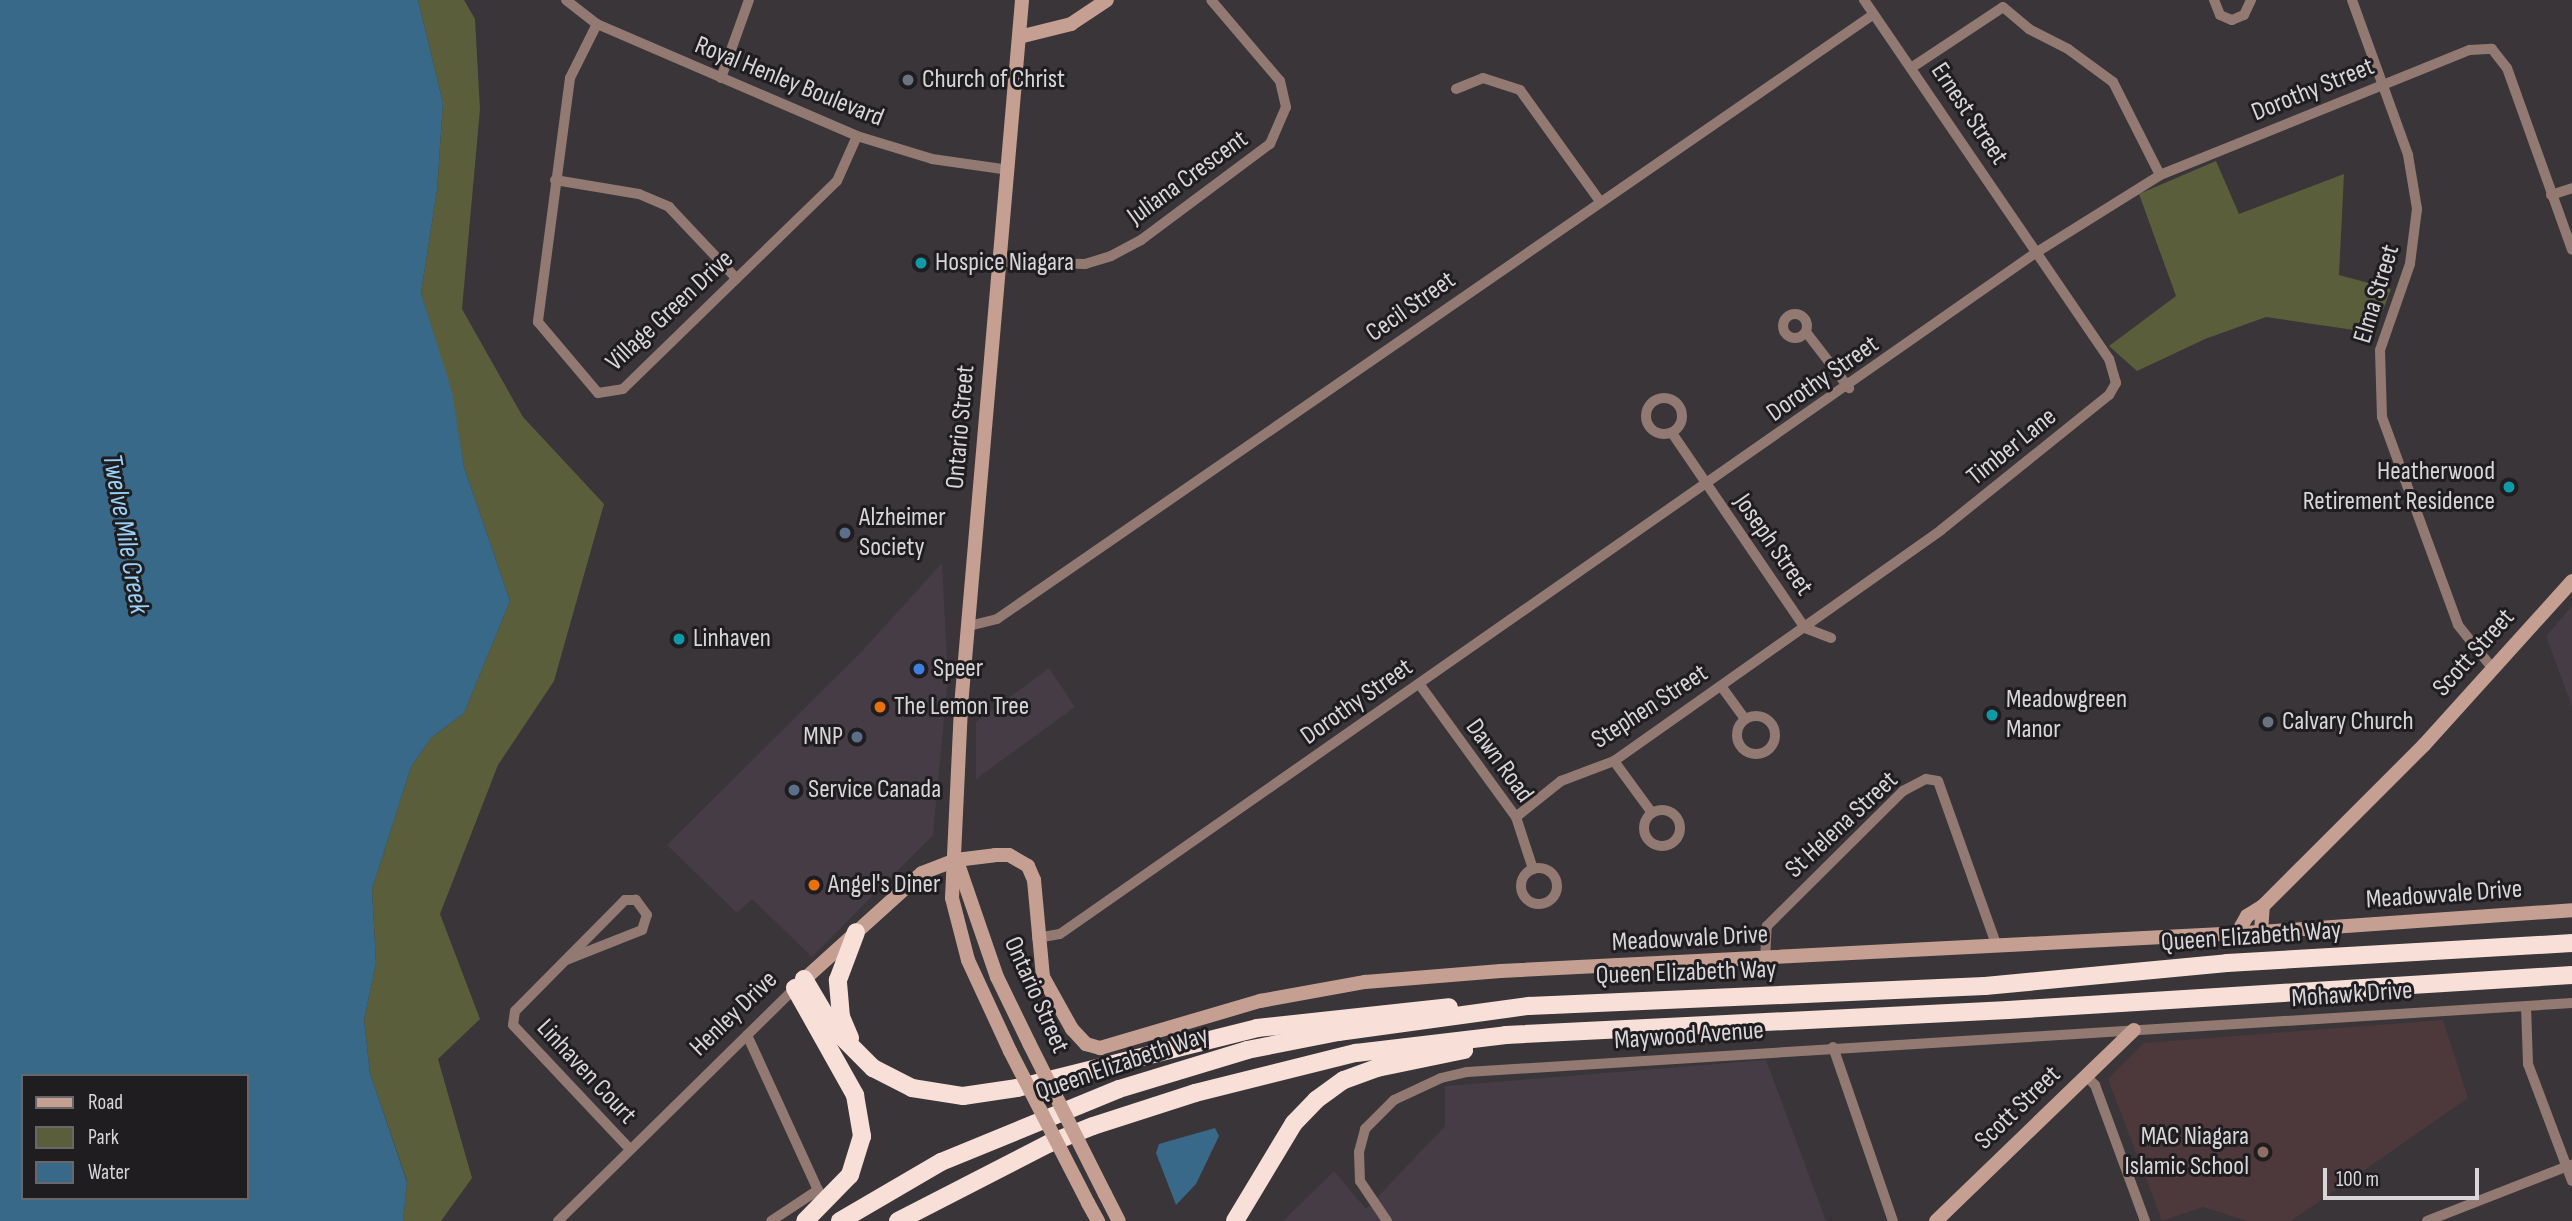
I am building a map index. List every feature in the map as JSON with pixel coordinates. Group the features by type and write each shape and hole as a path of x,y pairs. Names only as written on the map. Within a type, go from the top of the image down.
{"highway":[{"path":"856,932 842,966 837,998 849,1036 873,1068"},
{"path":"2545,944 2572,935"},
{"name":"Queen Elizabeth Way","path":"840,1221 941,1162 1119,1089 1247,1050 1338,1032 1529,1006 1985,986 2227,963 2572,943"},
{"name":"Queen Elizabeth Way","path":"898,1221 1048,1144 1093,1126 1195,1093 1356,1052 1506,1035 1966,1012 2572,975"},
{"path":"800,983 833,1028 873,1068 912,1088 976,1096 1257,1028 1400,1009 1529,1006"},
{"path":"800,983 851,1086 862,1136 859,1156 842,1187 805,1221"},
{"path":"1235,1221 1294,1123 1344,1080 1377,1068 1463,1050 1966,1012"}],"street":[{"name":"Royal Henley Boulevard","path":"566,0 597,24 857,136 932,159 1009,170"},
{"path":"721,78 749,0"},
{"name":"Ontario Street","path":"1022,0 961,706 956,860 952,898 968,960 1010,1051 1098,1221"},
{"path":"1019,37 1071,24 1107,0"},
{"name":"Juliana Crescent","path":"1001,262 1084,264 1111,256 1141,240 1270,145 1286,107 1283,90 1210,0"},
{"name":"Ernest Street","path":"1864,0 2037,253"},
{"path":"2214,0 2220,15 2232,20 2244,15 2251,0"},
{"name":"Elma Street","path":"2352,0 2408,155 2417,209 2410,264 2379,350 2382,416 2458,625 2493,669"},
{"path":"1912,68 2003,7 2029,29 2068,49 2113,82 2160,175"},
{"name":"Cecil Street","path":"969,626 997,619 1599,200 1874,14"},
{"name":"Village Green Drive","path":"597,24 570,78 538,322 598,393 623,389 837,181 857,136"},
{"name":"Dorothy Street","path":"1037,938 1060,934 1849,388 2037,253 2160,175 2470,50 2492,49 2507,68 2572,250"},
{"path":"1456,89 1483,78 1520,90 1599,200"},
{"path":"555,180 639,194 669,207 736,278"},
{"path":"2552,195 2572,188"},
{"name":"Timber Lane","path":"1805,628 1941,530 2109,395 2116,383 2109,359 2037,253"},
{"path":"1806,332 1849,388"},
{"name":"Joseph Street","path":"1672,433 1805,628"},
{"name":"Scott Street","path":"2236,934 2247,916 2263,906 2364,807 2572,582"},
{"path":"1805,628 1831,638"},
{"name":"Stephen Street","path":"1516,817 1561,781 1614,761 1805,628"},
{"name":"Dawn Road","path":"1420,685 1516,817 1533,869"},
{"path":"1721,686 1745,719"},
{"path":"1614,761 1652,813"},
{"name":"St Helena Street","path":"1765,960 1767,926 1903,791 1926,779 1938,780 1997,947"},
{"name":"Meadowvale Drive","path":"956,860 1009,855 1028,866 1034,880 1038,962 1056,1002 1086,1044 1100,1048 1260,1001 1365,982 1501,971 1765,960 2236,934 2572,910"},
{"name":"Ontario Street","path":"956,860 998,977 1119,1221"},
{"name":"Henley Drive","path":"558,1221 800,983 856,932 922,873 956,860"},
{"name":"Linhaven Court","path":"566,960 642,930 647,915 636,900 625,901 566,960 515,1012 513,1025 630,1149"},
{"path":"2260,932 2263,906"},
{"name":"Mohawk Drive","path":"2134,1030 2572,1003"},
{"path":"2526,1006 2528,1064 2569,1165 2572,1181"},
{"name":"Scott Street","path":"1936,1221 2134,1030"},
{"name":"Maywood Avenue","path":"1387,1221 1360,1181 1359,1152 1365,1129 1394,1100 1441,1078 1467,1072 2134,1030"},
{"path":"747,1035 818,1190 771,1221"},
{"path":"1833,1047 1893,1221"},
{"path":"2086,1076 2095,1086 2145,1221"},
{"path":"2427,1221 2569,1165"}],"shaded area":[{"path":"942,563 948,678 933,835 812,957 752,899 737,913 667,845 863,650"},
{"path":"2572,606 2572,707 2546,636"},
{"path":"1049,668 1075,707 976,779 976,722"},
{"name":"MAC Niagara Islamic School","path":"2443,1020 2468,1098 2291,1221 2247,1221 2203,1207 2162,1221 2108,1079 2144,1043"},
{"path":"1766,1060 1826,1221 1283,1221 1334,1171 1366,1209 1445,1126 1445,1086"}],"green space":[{"path":"418,0 464,0 475,19 480,109 462,309 523,417 604,504 554,681 498,765 440,914 480,1019 438,1059 472,1178 441,1221 403,1221 407,1181 370,1073 364,1020 376,963 372,889 411,767 431,738 464,713 510,601 464,467 451,392 421,293 437,190 443,103"},
{"path":"2216,161 2239,214 2344,174 2339,275 2391,289 2374,333 2266,317 2205,339 2137,371 2109,346 2176,296 2139,194"}],"water":[{"name":"Twelve Mile Creek","path":"0,0 418,0 443,103 437,190 421,293 452,392 464,467 510,601 464,713 431,738 411,767 372,889 376,963 364,1020 370,1073 407,1182 403,1221 0,1221"},
{"path":"1215,1128 1219,1136 1196,1184 1176,1205 1156,1153 1159,1144"}],"place":[{"name":"Church of Christ","path":"908,80"},
{"name":"Hospice Niagara","path":"921,263"},
{"name":"Heatherwood Retirement Residence","path":"2509,487"},
{"name":"Alzheimer Society","path":"845,533"},
{"name":"Linhaven","path":"679,639"},
{"name":"Speer","path":"919,669"},
{"name":"The Lemon Tree","path":"880,707"},
{"name":"Meadowgreen Manor","path":"1992,715"},
{"name":"Calvary Church","path":"2268,722"},
{"name":"MNP","path":"857,737"},
{"name":"Service Canada","path":"794,790"},
{"name":"Angel's Diner","path":"814,885"},
{"name":"MAC Niagara Islamic School","path":"2263,1152"}]}
